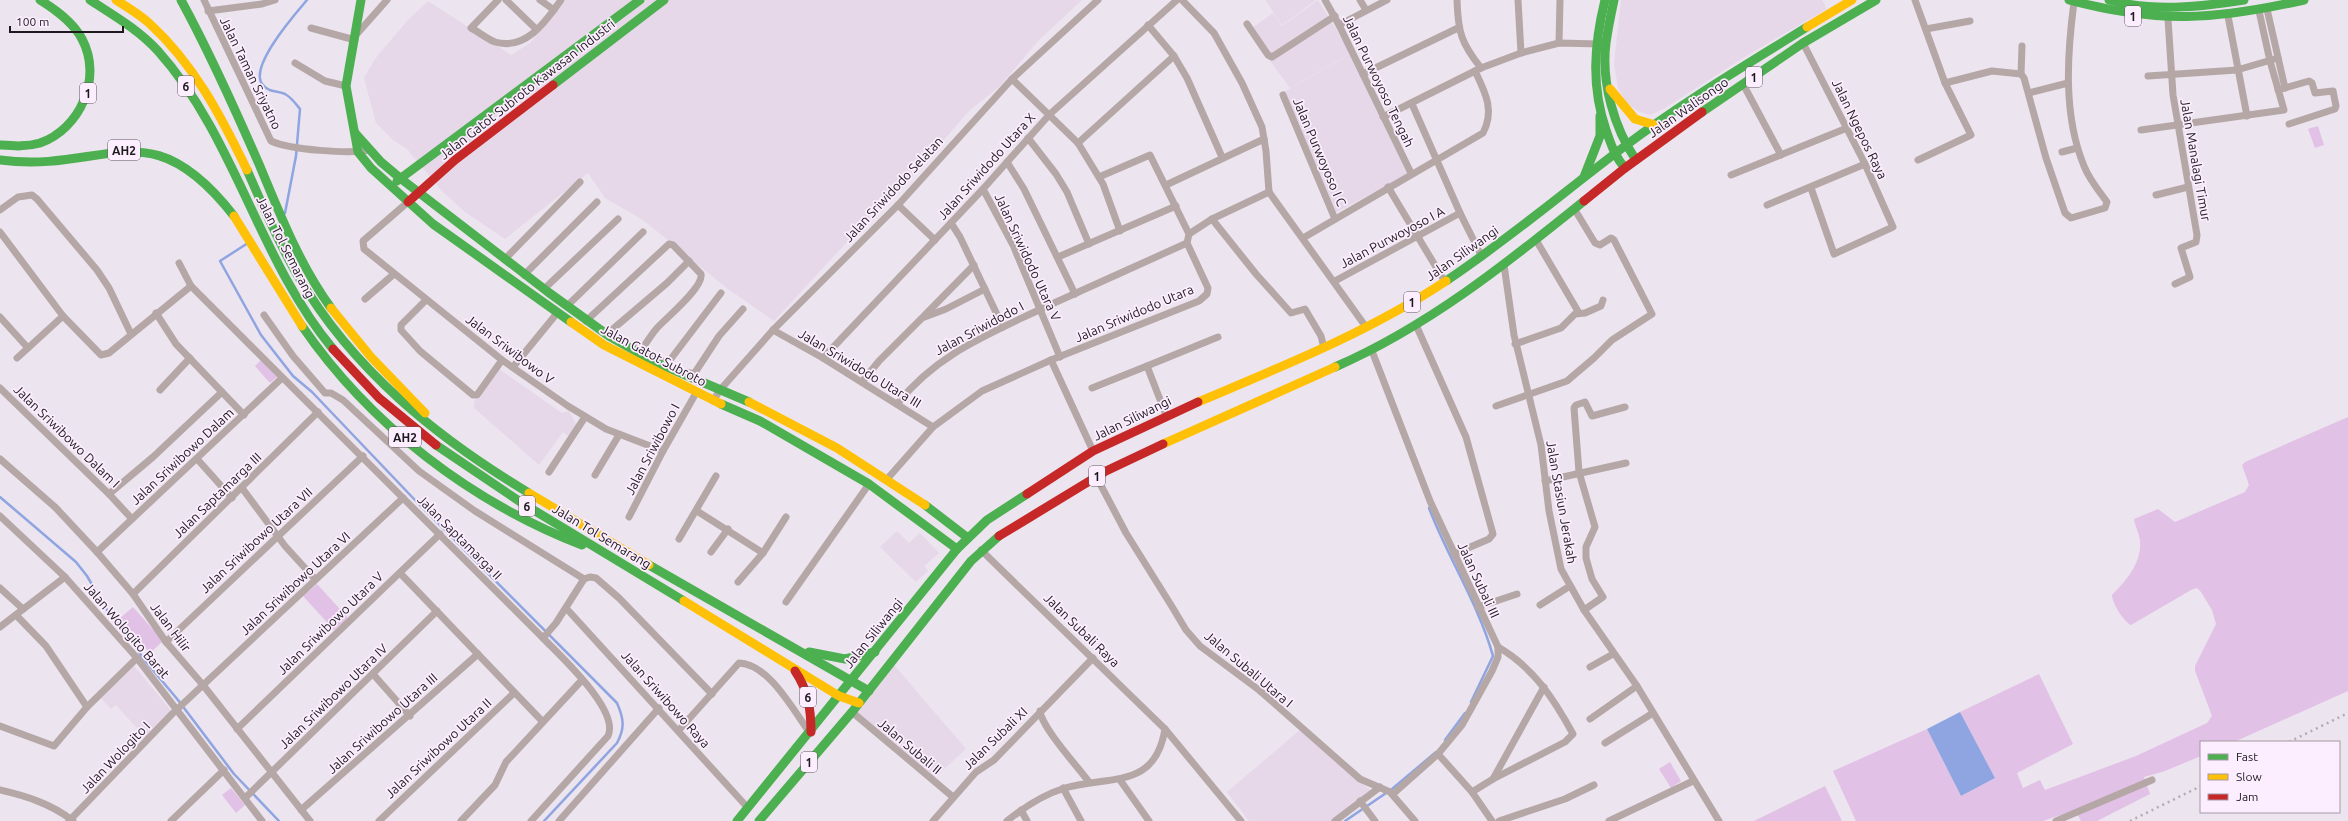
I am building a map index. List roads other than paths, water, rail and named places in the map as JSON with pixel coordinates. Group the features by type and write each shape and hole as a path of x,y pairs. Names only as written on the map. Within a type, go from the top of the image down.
{"main road":[{"name":"1","path":"0,145 10,148 31,146 51,138 70,124 83,107 89,90 90,66 85,47 69,22 54,8 40,0"},
{"name":"Jalan Tol Semarang","path":"90,0 138,33 174,69 207,119 272,253 296,298 321,334 353,372 386,404 421,435 484,480 839,696 860,703"},
{"name":"Jalan Tol Semarang","path":"116,0 152,26 180,54 204,86 258,195 282,248 306,288 363,365 390,392 462,451 650,567 869,691"},
{"path":"181,0 217,70 297,253 314,286 339,321 373,360 462,451"},
{"name":"Jalan Gatot Subroto","path":"361,0 346,86 358,152 371,168 433,224 618,354 696,393 760,422 869,484 971,561"},
{"name":"Jalan Gatot Subroto Kawasan Industri","path":"390,185 640,0"},
{"name":"Jalan Gatot Subroto Kawasan Industri","path":"408,202 461,155 664,0"},
{"path":"1605,0 1594,43 1595,97 1600,116 1608,135 1613,156 1625,168"},
{"path":"1614,0 1606,44 1607,78 1613,110 1626,145 1636,160"},
{"name":"Jalan Walisongo","path":"1626,145 1700,93 1852,0"},
{"name":"Jalan Walisongo","path":"1636,160 1803,43 1865,3 1876,0"},
{"name":"1","path":"2115,1 2154,7 2244,0"},
{"name":"1","path":"2072,1 2124,15 2168,19 2228,16 2263,10 2304,0"},
{"path":"1610,89 1635,119 1655,125"},
{"path":"1582,181 1600,136 1600,116"},
{"name":"Jalan Gatot Subroto","path":"354,132 370,150 400,178 524,275 586,321 660,364 754,404 888,478 968,538 981,550"},
{"name":"Jalan Siliwangi","path":"737,821 811,732 957,549 987,520 1093,451 1166,415 1324,348 1366,327 1445,282 1482,257 1582,181 1626,145"},
{"name":"AH2","path":"0,160 14,163 38,163 104,151 123,150 158,154 176,161 194,171 212,186 230,208 310,338 375,412 420,451 474,491 521,520 558,537 603,552"},
{"name":"1","path":"759,821 860,703 971,561 981,550 1003,532 1096,476 1194,429 1372,350 1416,325 1504,265 1636,160"},
{"path":"787,645 821,656 846,659 875,652"},
{"name":"6","path":"792,667 802,680 808,693 811,732"}],"street":[{"name":"Jalan Taman Sriyatno","path":"204,0 268,136 277,144 291,147 358,152 370,150"},
{"name":"Jalan Taman Sriyatno","path":"208,11 262,4 275,0"},
{"path":"312,28 355,38 387,0"},
{"path":"498,0 471,28 496,42 513,42 528,37 549,18 561,0"},
{"path":"506,0 534,27"},
{"path":"540,0 554,10"},
{"name":"Jalan Sriwidodo Selatan","path":"713,401 720,390 773,330 898,205 1012,79 1098,0"},
{"name":"Jalan Sriwidodo Utara X","path":"823,358 983,189 1050,114 1177,0"},
{"path":"1182,0 1204,20 1225,50 1262,127 1270,192 1212,219 1189,234"},
{"name":"Jalan Purwoyoso Tengah","path":"1325,0 1339,25 1411,173"},
{"path":"1360,0 1366,10"},
{"path":"1339,25 1387,0"},
{"path":"1303,238 1411,173 1480,136 1486,127 1489,114 1488,104 1478,70 1467,51 1458,28 1457,0"},
{"path":"1518,0 1521,53"},
{"path":"1559,43 1560,0"},
{"path":"1915,0 1945,83 1971,133 1969,138 1918,160"},
{"path":"2022,46 2021,74 2029,94 2046,158 2065,213 2071,218 2105,208 2107,204 2088,175 2077,148 2068,83 2072,1"},
{"path":"2263,10 2286,88"},
{"path":"2141,130 2284,110 2270,61 2263,10"},
{"path":"1248,24 1268,55 1272,57 1334,16"},
{"path":"2228,16 2237,70 2247,116"},
{"name":"Jalan Manalagi Timur","path":"2168,19 2171,73 2177,125 2197,241 2181,248 2190,277 2175,284"},
{"path":"1926,29 1970,21"},
{"path":"1148,25 1174,56 1187,78 1222,157"},
{"path":"1363,74 1458,28"},
{"path":"1383,116 1412,104 1478,70 1521,53 1559,43 1606,44"},
{"name":"Jalan Ngepos Raya","path":"1803,43 1865,164 1893,228 1834,254 1811,188"},
{"path":"1078,143 1174,56"},
{"path":"2148,76 2171,73 2237,70 2278,58"},
{"path":"295,63 325,81 346,86"},
{"path":"1945,83 1992,71 2021,74"},
{"path":"1012,79 1050,114 1078,143 1099,177 1120,231"},
{"path":"2278,90 2311,81 2315,94 2332,90 2336,106 2335,109 2289,124"},
{"path":"2029,94 2068,83"},
{"path":"1743,84 1781,155"},
{"name":"Jalan Purwoyoso I C","path":"1282,95 1335,219"},
{"path":"1412,104 1460,213 1482,257"},
{"path":"1731,175 1847,128"},
{"path":"1028,138 1056,174 1067,192 1090,244"},
{"path":"1166,185 1222,157 1264,139"},
{"path":"2062,152 2077,148"},
{"path":"1099,177 1150,155 1189,234 1188,243"},
{"path":"1007,162 1024,189 1058,257 1074,294"},
{"path":"1767,205 1811,188 1865,164"},
{"path":"505,259 580,182"},
{"path":"1388,187 1445,282"},
{"path":"2156,195 2188,187"},
{"name":"Jalan Sriwidodo Utara V","path":"983,189 1012,246 1041,310 1060,357"},
{"name":"Jalan Purwoyoso I A","path":"1270,192 1335,281 1366,327"},
{"path":"0,210 10,201 25,195 32,195 37,199 97,270 109,288 131,334"},
{"name":"Jalan Sriwibowo V","path":"408,202 363,241 364,248 426,300 512,368 585,417 619,435 663,451"},
{"path":"524,275 597,202"},
{"path":"898,205 935,240"},
{"path":"1058,257 1176,206"},
{"path":"1496,406 1567,380 1594,358 1612,340 1650,316 1652,312 1630,275 1614,240 1611,238 1600,244 1595,243 1575,210"},
{"name":"Jalan Purwoyoso I A","path":"1335,281 1460,213"},
{"path":"544,289 618,219"},
{"path":"1212,219 1256,274 1290,312 1305,309 1321,336 1324,348"},
{"path":"951,223 974,265 1003,327"},
{"path":"0,232 63,316 101,355 108,353 191,286"},
{"path":"567,306 643,232"},
{"path":"1536,240 1579,313"},
{"name":"Jalan Sriwidodo I","path":"897,404 912,385 934,366 965,346 1074,294 1188,243"},
{"name":"Jalan Sriwidodo Utara","path":"888,478 933,426 982,391 1051,360 1199,301 1207,294 1208,288 1188,243"},
{"path":"586,321 669,244 673,245 701,274 700,281 685,301 656,329 641,351"},
{"path":"689,261 667,283 608,333 667,364 693,374 719,336 743,309"},
{"name":"Jalan Saptamarga II","path":"178,263 191,286 282,378 363,456 403,498 545,635 606,712 610,722 610,730 531,821"},
{"path":"862,382 879,361 974,265"},
{"name":"Jalan Stasiun Jerakah","path":"1504,265 1515,344 1541,445 1545,481 1561,569 1584,610 1613,654 1637,686 1719,821"},
{"path":"365,299 394,274"},
{"path":"922,318 946,310 985,290"},
{"path":"667,364 721,293"},
{"path":"426,300 401,325 401,330 420,351 474,396 477,395 502,360"},
{"path":"1515,344 1561,328 1579,313 1585,313 1601,306 1603,300"},
{"path":"512,368 558,312"},
{"path":"156,313 171,338 244,415"},
{"path":"264,315 293,356 325,393 332,394 343,400 419,471 475,511 584,579"},
{"path":"17,358 63,316"},
{"path":"0,317 28,348"},
{"path":"1416,325 1464,432 1493,534 1489,539 1454,554"},
{"name":"Jalan Sriwidodo Utara III","path":"773,330 823,358 933,426"},
{"path":"1092,388 1218,337"},
{"name":"Jalan Subali III","path":"1372,350 1419,473 1478,607 1498,647"},
{"path":"160,390 190,358"},
{"path":"1051,360 1093,451"},
{"path":"1147,366 1166,415"},
{"name":"Jalan Sriwibowo Dalam","path":"97,552 198,460 282,378"},
{"name":"Jalan Sriwibowo Dalam I","path":"0,388 109,494 132,519"},
{"path":"109,494 153,457 222,392"},
{"name":"Jalan Sriwibowo I","path":"629,517 663,451 696,393"},
{"path":"1584,610 1603,597 1592,579 1586,558 1586,547 1595,526 1579,472 1574,408 1576,405 1585,402 1592,416 1625,406"},
{"name":"Jalan Saptamarga III","path":"133,594 318,412"},
{"path":"549,472 585,417"},
{"path":"594,475 619,435"},
{"name":"Jalan Sriwibowo Utara VII","path":"166,642 363,456"},
{"name":"Jalan Hilir","path":"0,459 56,508 133,594 166,642 203,685 310,821"},
{"path":"198,460 232,498"},
{"path":"1545,481 1579,472 1626,463"},
{"path":"679,539 697,511 716,476"},
{"name":"Jalan Subali Utara I","path":"1096,476 1126,533 1171,605 1200,646 1259,690 1360,779 1387,790"},
{"path":"788,599 869,484"},
{"path":"242,488 278,537 315,579"},
{"name":"Jalan Sriwibowo Utara VI","path":"182,705 403,498"},
{"path":"697,511 728,529 763,553"},
{"name":"Jalan Wologito Barat","path":"0,516 65,577 137,658 182,705 224,770 246,797 259,820"},
{"path":"738,582 763,553 786,517"},
{"path":"711,552 728,529"},
{"name":"Jalan Sriwibowo Utara V","path":"237,728 440,534"},
{"name":"Jalan Subali Raya","path":"981,550 1165,729 1241,821"},
{"path":"400,573 542,721"},
{"path":"0,627 65,577"},
{"path":"545,635 556,623 584,579 590,577 596,578 619,598 712,694"},
{"path":"1540,605 1570,586"},
{"path":"0,588 23,609"},
{"path":"1478,607 1517,594"},
{"name":"Jalan Sriwibowo Raya","path":"566,608 679,730 748,808"},
{"name":"Jalan Sriwibowo Utara IV","path":"246,797 437,612"},
{"path":"16,615 46,646 87,707"},
{"path":"1472,792 1571,737 1573,734 1554,699 1544,687 1516,659 1498,647"},
{"path":"1335,821 1364,806 1438,754 1462,725 1492,672 1498,657 1498,647"},
{"name":"Jalan Sriwibowo Utara III","path":"301,810 410,716 478,654"},
{"path":"1590,667 1613,654"},
{"path":"0,726 52,746 87,707 137,658"},
{"name":"Jalan Subali XI","path":"933,821 976,772 994,760 1093,658"},
{"path":"679,730 712,694 736,664 743,663 751,665 780,689 786,700 811,732"},
{"path":"373,674 410,716"},
{"path":"461,821 495,785 506,762 542,721 582,680"},
{"path":"1590,719 1637,686"},
{"path":"1493,779 1544,687"},
{"name":"Jalan Sriwibowo Utara II","path":"379,821 514,693"},
{"name":"Jalan Wologito I","path":"71,820 182,705"},
{"path":"559,821 658,708"},
{"path":"1040,711 1042,719 1051,733 1089,782"},
{"name":"Jalan Subali II","path":"852,712 954,797"},
{"path":"1605,743 1653,713"},
{"path":"1007,821 1020,810 1064,788 1089,782 1120,780 1151,763 1160,749 1165,729"},
{"path":"1438,754 1472,792 1492,821"},
{"path":"172,821 224,770"},
{"path":"1120,780 1149,821"},
{"path":"1609,821 1693,780"},
{"path":"2056,821 2152,780"},
{"path":"1499,821 1565,799 1594,785"},
{"path":"1064,788 1081,821"},
{"path":"0,790 34,800 71,820"},
{"path":"1387,790 1415,821"},
{"path":"1364,806 1374,821"},
{"path":"1020,810 1027,821"}],"water":[{"path":"1960,712 1995,778 1961,796 1927,729"}],"waterway":[{"path":"285,213 296,156 300,109 287,95 266,88 260,77 262,66 267,54 284,28 307,0"},
{"path":"248,243 220,261 261,335 293,376 312,392 414,499 617,703 623,723 617,743 544,821"},
{"path":"0,497 76,562 87,576 107,610 129,636 142,657 178,700 234,774 279,821"},
{"path":"1429,508 1480,618 1493,656 1471,702"},
{"path":"1445,740 1465,713"},
{"path":"1345,821 1392,789 1436,752"}],"railway":[{"path":"2291,741 2348,713"},
{"path":"2130,821 2200,786"}]}
